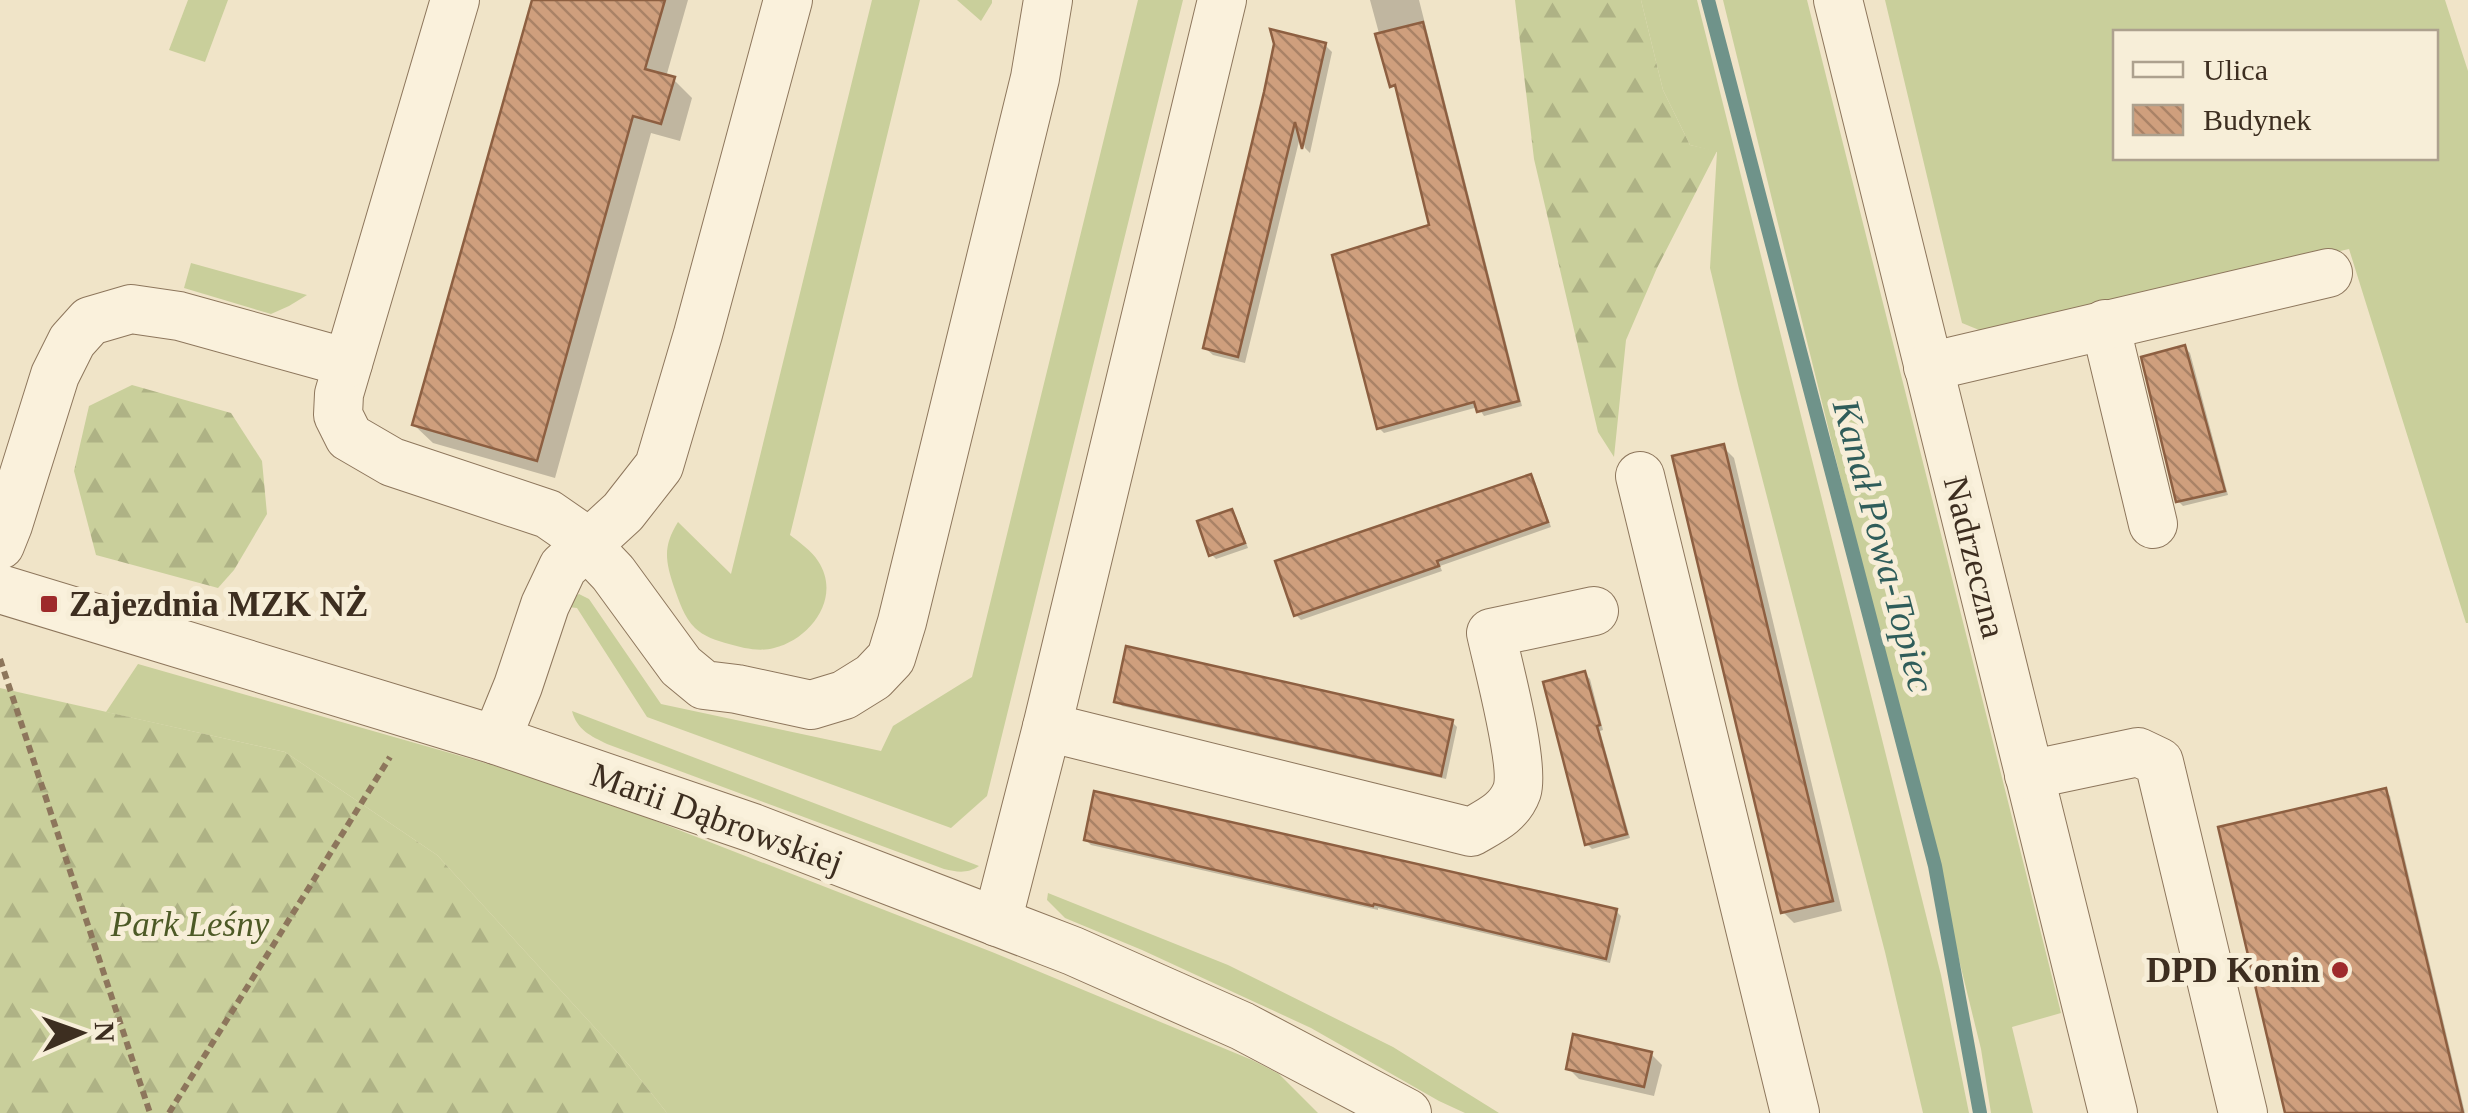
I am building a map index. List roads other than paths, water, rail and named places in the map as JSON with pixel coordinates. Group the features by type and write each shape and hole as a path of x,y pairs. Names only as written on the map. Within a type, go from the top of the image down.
{"street":[{"path":"456,0 339,394 338,415 348,437 392,462 548,514 574,532 613,573 681,666 704,685 811,706 844,695 873,677 891,658 1035,78 1048,0"},
{"path":"496,740 544,605 563,567 623,512 659,466 788,0"},
{"path":"997,922 1222,0"},
{"name":"Nadrzeczna","path":"1838,0 2113,1113"},
{"path":"1928,367 2328,273"},
{"path":"0,545 55,376 72,341 90,321 132,309 178,316 348,363"},
{"path":"2105,324 2154,524"},
{"path":"1640,476 1796,1113"},
{"name":"Marii Dąbrowskiej","path":"0,590 496,740 753,828 1073,951 1242,1026 1405,1112"},
{"path":"1047,727 1470,832 1502,815 1517,790 1519,766 1491,633 1594,611"},
{"path":"2029,775 2138,752 2159,762 2243,1113"}],"waterway":[{"name":"Kanał Powa-Topiec","path":"1708,0 1935,866 1980,1113"}],"place":[{"name":"Zajezdnia MZK NŻ","path":"49,604"},
{"name":"DPD Konin","path":"2340,970"}],"park label":[{"name":"Park Leśny","path":"190,924"}]}
